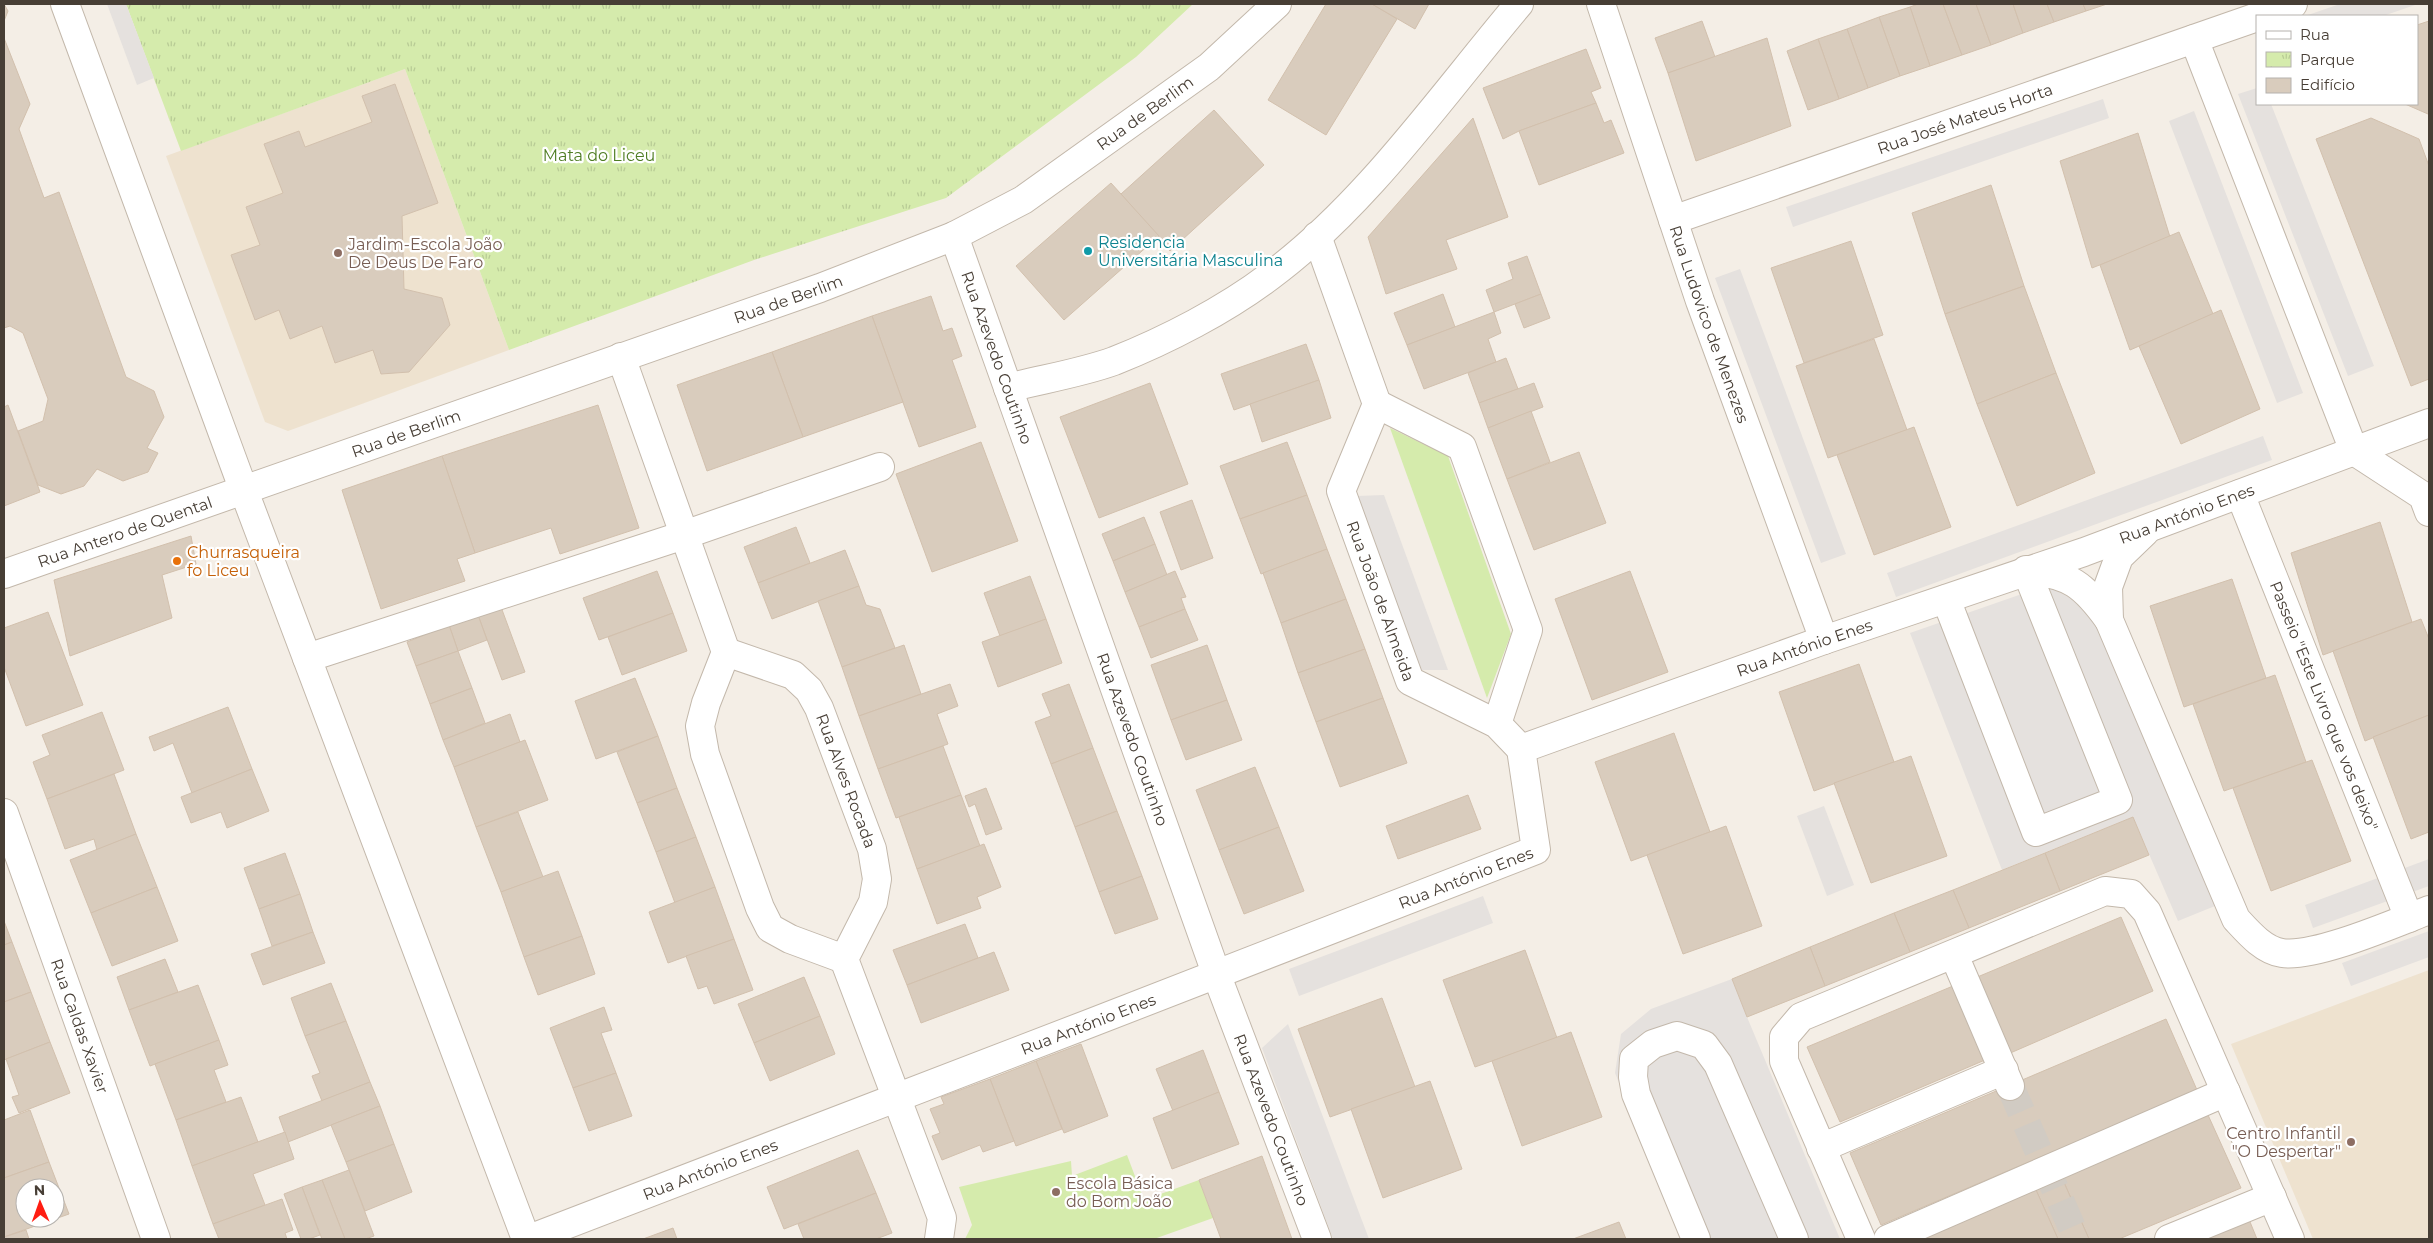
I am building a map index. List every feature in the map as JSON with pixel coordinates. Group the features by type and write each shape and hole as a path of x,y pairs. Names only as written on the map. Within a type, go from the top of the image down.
{"street":[{"path":"65,4 244,491 528,1239"},
{"name":"Rua de Berlim","path":"244,491 820,288 954,236 1023,200 1118,134 1209,67 1278,4"},
{"path":"1008,388 1113,361 1196,322 1270,276 1317,236 1376,177 1519,4"},
{"name":"Rua José Mateus Horta","path":"2260,15 2293,4"},
{"name":"Rua Ludovico de Menezes","path":"1599,7 1700,301 1824,640"},
{"name":"Rua José Mateus Horta","path":"1673,220 2256,16"},
{"path":"2194,39 2354,451 2423,496 2429,512"},
{"name":"Rua Azevedo Coutinho","path":"954,236 1217,976 1317,1239"},
{"path":"1317,236 1377,404 1462,447 1528,630 1497,724"},
{"path":"621,357 726,652 706,703 700,726 705,754 760,908 770,928 790,939 844,959 942,1218 939,1239"},
{"name":"Rua João de Almeida","path":"1377,404 1341,492 1410,681 1497,724 1521,749"},
{"name":"Rua António Enes","path":"528,1239 896,1096 1217,976 1536,850 1521,749 1824,640 2026,570 2084,552 2429,423"},
{"path":"307,658 684,535 880,467"},
{"name":"Rua Antero de Quental","path":"4,574 244,491"},
{"name":"Passeio \"Este Livro que vos deixo\"","path":"2240,494 2419,914"},
{"path":"2110,620 2108,587 2119,557 2153,525"},
{"path":"2026,570 2058,575 2073,581 2087,591 2110,620 2236,919 2256,940 2280,953 2307,952 2419,914"},
{"path":"1946,599 2036,832 2118,800 2026,570"},
{"name":"Rua Alves Rocada","path":"726,652 793,675 809,690 819,708 872,849 877,879 873,902 844,959"},
{"name":"Rua Caldas Xavier","path":"4,813 156,1239"},
{"path":"1861,1239 1784,1061 1784,1037 1802,1017 2105,891 2131,894 2147,912 2290,1239"},
{"path":"1821,1148 2007,1078 1954,955"},
{"path":"1696,1239 1636,1094 1632,1077 1634,1059 1653,1044 1676,1036 1704,1045 1718,1064 1794,1239"},
{"path":"1888,1239 2226,1092"},
{"path":"2169,1239 2272,1197"}],"shaded area":[{"path":"107,4 126,4 154,78 137,85"},
{"path":"2340,4 2418,4 2386,15 2308,15"},
{"name":"Jardim-Escola João De Deus De Faro","path":"405,69 509,350 288,431 265,422 166,156"},
{"path":"2256,88 2256,105 2271,105 2374,366 2348,376 2238,94"},
{"path":"2103,99 2109,118 1793,227 1786,207"},
{"path":"2194,111 2303,393 2277,403 2169,121"},
{"path":"1740,269 1846,554 1821,563 1715,278"},
{"path":"2263,436 2272,460 1896,597 1887,573"},
{"path":"1384,495 1448,670 1419,670 1357,496"},
{"path":"2053,583 2088,608 2215,906 2178,921 2133,817 2002,870 1910,633"},
{"path":"1824,806 1854,885 1827,896 1797,816"},
{"path":"2429,859 2429,886 2313,928 2305,905"},
{"path":"1483,896 1493,923 1299,996 1289,969"},
{"path":"2429,931 2429,957 2351,986 2342,963"},
{"name":"Centro Infantil \"O Despertar\"","path":"2429,970 2429,1239 2313,1239 2231,1044"},
{"path":"1732,979 1840,1239 1684,1239 1615,1073 1621,1034 1651,1009"},
{"path":"1288,1024 1369,1239 1333,1239 1262,1048"}],"green space":[{"name":"Mata do Liceu","path":"126,4 1193,4 1136,57 946,198 754,260 509,350 405,69 181,151"},
{"path":"1390,428 1448,456 1511,634 1487,698"},
{"name":"Escola Básica do Bom João","path":"1127,1155 1144,1200 1199,1180 1213,1218 1154,1239 965,1239 972,1225 959,1187 1071,1161 1072,1176"}],"building":[{"path":"4,4 8,11 4,21"},
{"path":"1326,4 1372,4 1397,19 1326,135 1268,100"},
{"path":"1372,4 1429,4 1415,29"},
{"path":"1918,4 1943,4 1962,55 1930,66 1910,7"},
{"path":"1943,4 1976,4 1991,45 1962,55"},
{"path":"1976,4 2013,4 2023,33 1991,45"},
{"path":"2013,4 2047,4 2054,22 2023,33"},
{"path":"2047,4 2083,4 2086,11 2054,22"},
{"path":"2083,4 2107,4 2086,11"},
{"path":"1910,7 1930,66 1900,76 1879,17"},
{"path":"1879,17 1900,76 1868,88 1847,29"},
{"path":"1702,21 1715,57 1668,73 1655,38"},
{"path":"2429,21 2428,114 2407,105 2418,105 2418,25"},
{"path":"1847,29 1868,88 1839,99 1818,39"},
{"path":"4,38 30,104 19,129 44,198 59,192 126,377 154,391 164,417 147,448 158,453 148,472 123,481 97,469 84,486 61,494 38,485 18,431 43,421 48,399 23,333 10,326 4,328"},
{"path":"1767,38 1791,126 1696,161 1668,73"},
{"path":"1818,39 1839,99 1808,110 1787,51"},
{"path":"1586,49 1601,88 1591,92 1596,103 1519,131 1503,139 1483,88"},
{"path":"395,84 438,203 402,216 404,289 442,298 450,325 409,372 381,374 373,350 335,363 322,326 290,339 279,310 255,320 231,255 260,245 246,207 283,193 264,144 299,131 305,147 372,122 362,96"},
{"path":"1596,103 1604,123 1611,120 1624,153 1539,185 1519,131"},
{"path":"1214,110 1264,165 1170,251 1121,194"},
{"path":"1473,118 1508,217 1446,240 1457,269 1386,294 1368,237"},
{"path":"2371,118 2419,139 2429,166 2429,379 2411,386 2316,139"},
{"path":"2138,133 2170,237 2092,268 2060,161"},
{"name":"Residencia Universitária Masculina","path":"1111,183 1159,236 1064,320 1016,266"},
{"path":"1991,185 2024,286 1945,314 1912,213"},
{"path":"2179,232 2213,314 2130,350 2100,265"},
{"path":"1851,241 1883,335 1804,363 1771,268"},
{"path":"1527,256 1541,294 1494,312 1486,290 1513,279 1508,263"},
{"path":"2024,286 2056,373 1977,404 1945,314"},
{"path":"1443,294 1455,327 1407,345 1394,313"},
{"path":"1541,294 1550,318 1524,328 1515,304"},
{"path":"931,296 943,331 952,328 962,356 952,360 976,427 919,447 872,316"},
{"path":"2221,310 2260,409 2181,444 2139,346"},
{"path":"1494,312 1501,333 1488,339 1496,362 1424,389 1407,345"},
{"path":"872,316 903,402 803,437 772,352"},
{"path":"1874,339 1907,430 1828,458 1796,366"},
{"path":"1306,344 1319,380 1234,410 1221,374"},
{"path":"772,352 803,437 707,471 677,385"},
{"path":"1506,358 1518,389 1479,403 1468,373"},
{"path":"2056,373 2095,473 2017,506 1977,404"},
{"path":"1319,380 1331,418 1262,442 1250,404"},
{"path":"1150,383 1188,484 1099,518 1060,417"},
{"path":"1534,383 1543,407 1488,428 1479,403"},
{"path":"8,405 40,492 4,506 4,407"},
{"path":"598,405 639,528 560,554 551,528 475,553 442,456"},
{"path":"1531,411 1550,462 1507,479 1488,428"},
{"path":"1914,427 1951,527 1874,555 1837,455"},
{"path":"981,442 1018,541 932,572 896,474"},
{"path":"1287,442 1307,495 1240,519 1220,466"},
{"path":"1579,452 1606,523 1534,550 1507,479"},
{"path":"442,456 475,553 457,559 465,581 381,609 342,490"},
{"path":"1307,495 1327,549 1261,574 1240,519"},
{"path":"1192,500 1213,558 1181,570 1160,512"},
{"path":"1144,517 1155,544 1113,561 1102,534"},
{"path":"2380,522 2412,622 2323,655 2291,553"},
{"path":"796,527 810,563 758,583 744,547"},
{"path":"191,536 196,564 162,575 172,618 70,656 54,580"},
{"path":"1155,544 1167,575 1125,592 1113,561"},
{"path":"1327,549 1346,599 1281,623 1263,573"},
{"path":"845,550 859,586 772,619 758,583"},
{"path":"657,571 673,613 599,640 583,598"},
{"path":"1175,571 1186,597 1181,598 1185,609 1139,627 1125,592"},
{"path":"1630,571 1668,672 1592,700 1555,599"},
{"path":"1030,576 1046,619 1000,636 984,593"},
{"path":"2232,579 2266,678 2184,707 2150,606"},
{"path":"859,586 866,605 880,609 895,648 842,667 818,601"},
{"path":"1346,599 1365,649 1298,673 1281,623"},
{"path":"501,607 525,672 502,680 478,615"},
{"path":"1185,609 1198,640 1151,658 1139,627"},
{"path":"48,612 83,705 26,726 4,667 4,628"},
{"path":"673,613 687,651 622,675 608,637"},
{"path":"478,615 487,640 458,651 449,625"},
{"path":"1046,619 1062,663 998,687 982,642"},
{"path":"2421,619 2429,639 2429,715 2365,741 2333,651"},
{"path":"449,625 458,651 416,666 407,642"},
{"path":"904,645 921,694 859,716 842,667"},
{"path":"1207,645 1227,700 1171,720 1151,665"},
{"path":"1365,649 1383,698 1316,722 1298,673"},
{"path":"458,651 472,688 430,704 416,666"},
{"path":"1859,664 1894,762 1814,791 1779,692"},
{"path":"2275,675 2306,762 2224,791 2193,704"},
{"path":"635,678 658,736 596,759 575,701"},
{"path":"950,684 958,706 937,714 948,744 878,769 859,716"},
{"path":"1069,684 1093,748 1051,764 1035,722 1051,716 1042,694"},
{"path":"472,688 485,723 443,740 430,704"},
{"path":"1383,698 1407,763 1340,787 1316,722"},
{"path":"1227,700 1242,740 1186,760 1171,720"},
{"path":"228,707 252,769 192,793 173,743 154,751 149,737"},
{"path":"102,712 124,770 47,799 33,762 50,755 42,735"},
{"path":"510,714 520,742 454,767 443,740"},
{"path":"2429,715 2429,832 2411,839 2373,737"},
{"path":"1674,733 1710,832 1631,861 1595,762"},
{"path":"658,736 677,788 637,803 617,752"},
{"path":"525,740 548,800 476,827 454,767"},
{"path":"943,746 961,795 896,818 878,769"},
{"path":"1093,748 1117,811 1075,827 1051,764"},
{"path":"1911,756 1947,856 1871,883 1834,783"},
{"path":"2312,760 2351,861 2271,891 2233,788"},
{"path":"1255,767 1279,827 1219,850 1196,790"},
{"path":"252,769 269,811 227,828 221,812 191,823 181,797"},
{"path":"114,774 136,834 97,850 94,839 65,849 47,799"},
{"path":"677,788 696,837 656,852 637,803"},
{"path":"986,788 1002,829 986,835 975,804 969,807 965,796"},
{"path":"961,795 980,846 917,869 899,817"},
{"path":"1468,795 1481,829 1398,859 1386,826"},
{"path":"1117,811 1142,876 1099,892 1075,827"},
{"path":"518,812 543,877 501,892 476,827"},
{"path":"2133,817 2149,855 2060,891 2045,853"},
{"path":"1726,826 1762,926 1683,954 1647,855"},
{"path":"1279,827 1304,891 1244,914 1219,850"},
{"path":"136,834 157,887 91,913 70,860"},
{"path":"696,837 715,887 675,903 656,852"},
{"path":"984,844 1001,887 977,897 981,908 937,924 917,869"},
{"path":"285,853 300,894 259,909 244,868"},
{"path":"2045,853 2060,891 1969,928 1953,890"},
{"path":"558,871 582,936 524,957 501,892"},
{"path":"1142,876 1158,919 1115,934 1099,892"},
{"path":"157,887 178,941 112,966 91,913"},
{"path":"715,887 734,939 668,963 649,912"},
{"path":"1953,890 1969,928 1910,952 1894,913"},
{"path":"300,894 313,932 272,946 259,909"},
{"path":"1894,913 1910,952 1825,986 1810,947"},
{"path":"2121,917 2153,991 2008,1054 1975,978"},
{"path":"4,921 12,942 4,945"},
{"path":"965,924 978,958 907,985 893,950"},
{"path":"313,932 325,963 263,985 251,954"},
{"path":"582,936 595,974 538,995 524,957"},
{"path":"734,939 753,990 714,1004 707,986 698,989 686,956"},
{"path":"12,942 31,992 4,1002 4,945"},
{"path":"1810,947 1825,986 1747,1017 1732,979"},
{"path":"1525,950 1557,1038 1475,1067 1443,980"},
{"path":"994,952 1009,990 921,1023 907,985"},
{"path":"165,959 178,992 129,1010 117,977"},
{"path":"804,977 820,1016 754,1043 738,1004"},
{"path":"331,983 346,1021 305,1036 291,998"},
{"path":"198,985 219,1040 150,1066 129,1010"},
{"path":"1953,986 1985,1060 1840,1122 1807,1047"},
{"path":"31,992 50,1042 4,1060 4,1002"},
{"path":"1382,998 1415,1087 1330,1117 1298,1029"},
{"path":"604,1007 612,1030 601,1033 616,1073 573,1088 550,1028"},
{"path":"820,1016 835,1054 770,1081 754,1043"},
{"path":"2166,1019 2197,1090 1881,1225 1850,1153"},
{"path":"346,1021 370,1082 322,1101 312,1076 320,1073 305,1036"},
{"path":"1571,1032 1602,1117 1522,1146 1492,1061"},
{"path":"219,1040 228,1065 214,1070 226,1102 176,1120 155,1064"},
{"path":"50,1042 70,1093 19,1113 12,1097 19,1095 6,1059"},
{"path":"1081,1044 1108,1116 1064,1133 1036,1061"},
{"path":"1203,1050 1219,1092 1173,1111 1156,1069"},
{"path":"1036,1061 1062,1129 1016,1146 990,1079"},
{"path":"616,1073 632,1116 589,1131 573,1088"},
{"path":"990,1079 1014,1141 983,1152 980,1145 942,1160 932,1136 940,1133 930,1109 944,1104 941,1097"},
{"path":"1430,1081 1462,1169 1383,1198 1351,1109"},
{"path":"370,1082 380,1106 288,1142 279,1117"},
{"path":"1219,1092 1239,1144 1172,1169 1153,1118"},
{"path":"241,1097 258,1142 192,1166 176,1120"},
{"path":"380,1106 394,1144 346,1162 331,1125"},
{"path":"30,1110 49,1162 4,1178 4,1120"},
{"path":"2208,1115 2241,1188 2119,1239 2089,1239 2062,1178"},
{"path":"285,1132 294,1159 253,1174 265,1205 213,1224 192,1166"},
{"path":"394,1144 412,1192 365,1211 346,1162"},
{"path":"858,1150 876,1193 784,1229 767,1187"},
{"path":"1262,1156 1292,1239 1221,1239 1199,1180"},
{"path":"49,1162 55,1178 15,1178 15,1228 29,1228 4,1237 4,1178"},
{"path":"349,1170 374,1236 365,1239 345,1239 322,1180"},
{"path":"2062,1178 2089,1239 2058,1239 2036,1190"},
{"path":"322,1180 345,1239 322,1239 302,1187"},
{"path":"302,1187 320,1235 309,1239 301,1239 284,1194"},
{"path":"2036,1190 2058,1239 1923,1239"},
{"path":"876,1193 892,1233 876,1239 804,1239 798,1224"},
{"path":"282,1199 293,1230 285,1233 287,1239 219,1239 213,1224"},
{"path":"65,1204 69,1214 65,1215"},
{"path":"2248,1217 2257,1239 2193,1239"},
{"path":"1619,1222 1626,1239 1573,1239"},
{"path":"673,1228 677,1239 643,1239"},
{"path":"26,1230 29,1239 4,1239 4,1237"}],"tunnel":[{"path":"2010,1086 2077,1239"}],"place":[{"name":"Residencia Universitária Masculina","path":"1088,251"},
{"name":"Jardim-Escola João De Deus De Faro","path":"338,253"},
{"name":"Churrasqueira fo Liceu","path":"177,561"},
{"name":"Centro Infantil \"O Despertar\"","path":"2351,1142"},
{"name":"Escola Básica do Bom João","path":"1056,1192"}]}
